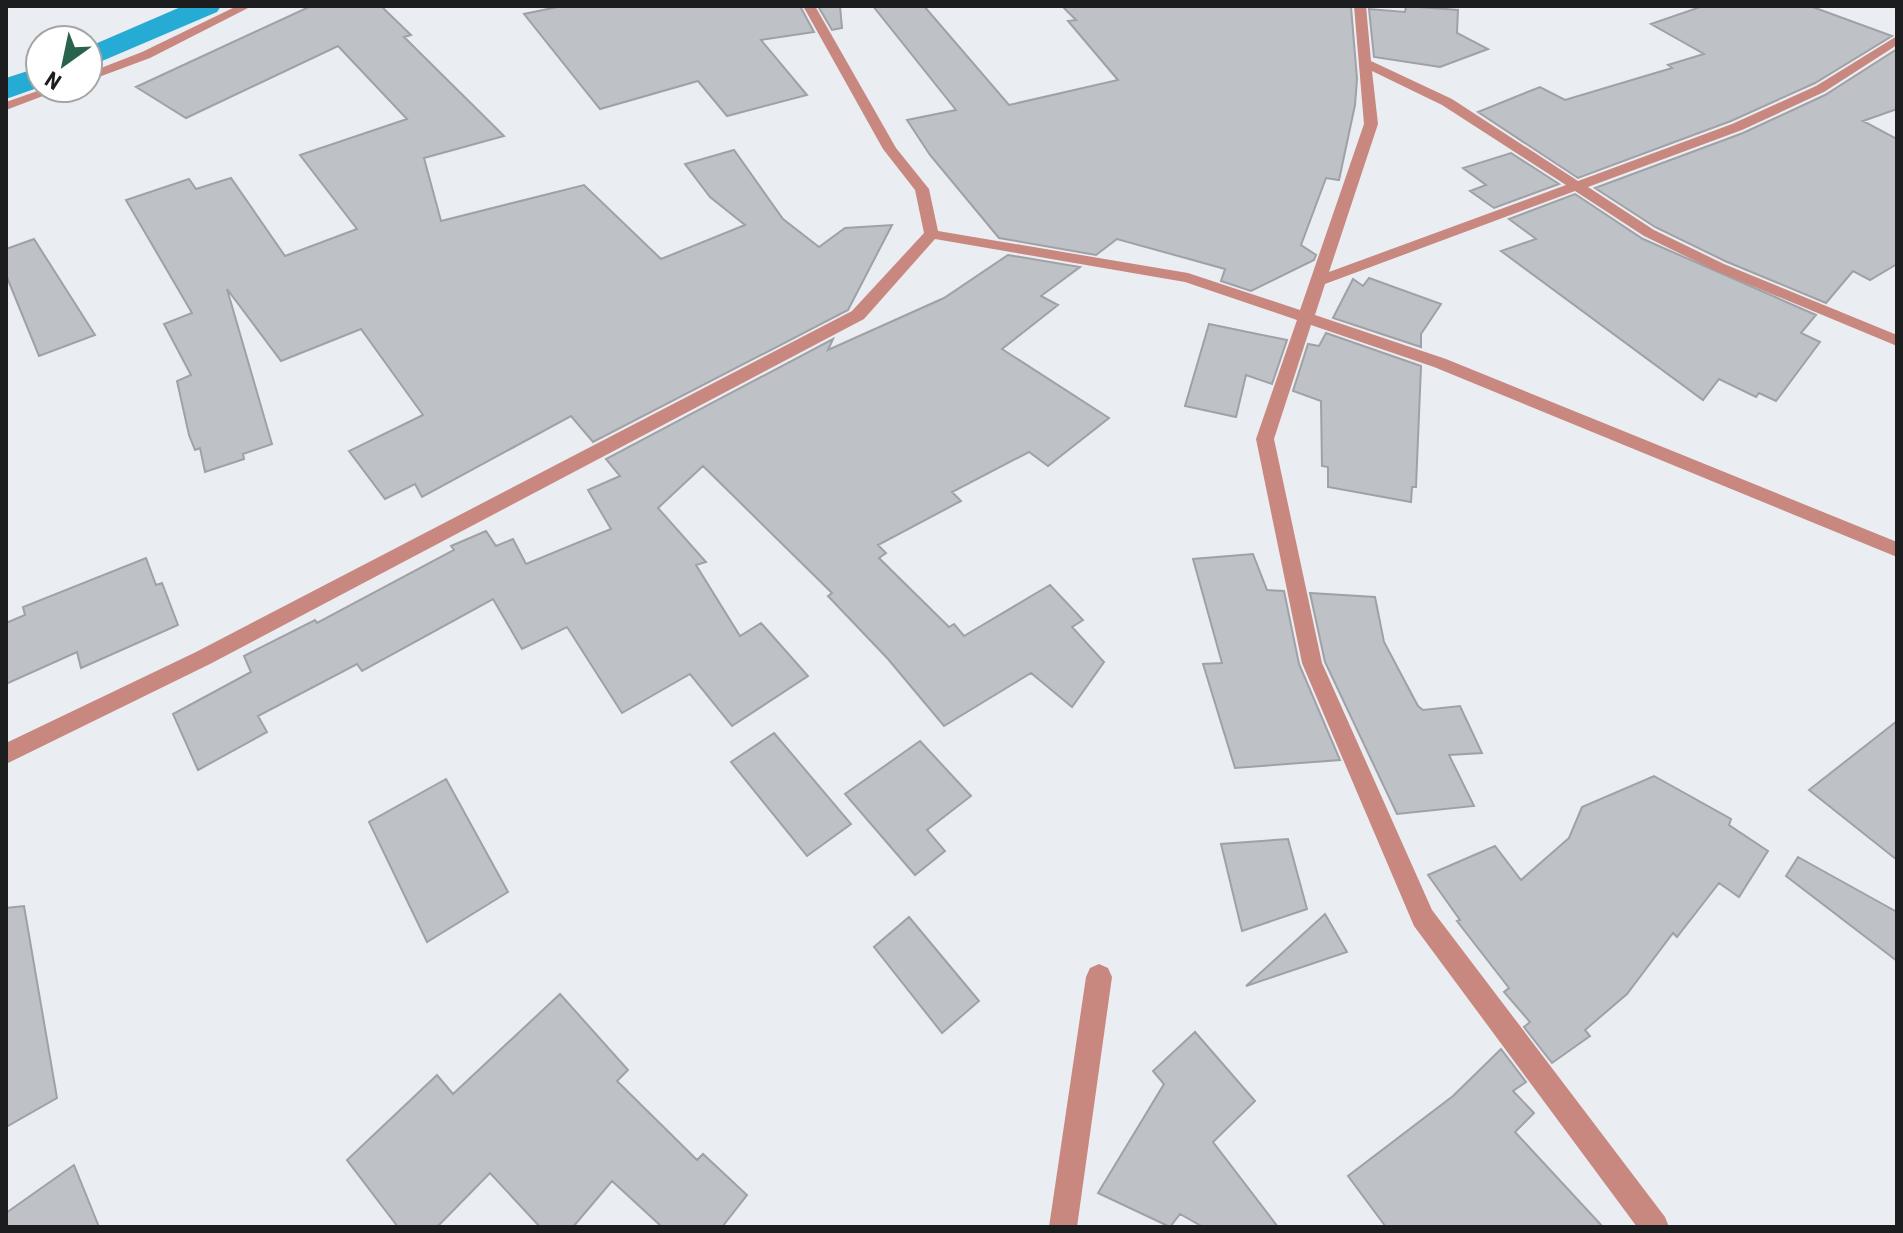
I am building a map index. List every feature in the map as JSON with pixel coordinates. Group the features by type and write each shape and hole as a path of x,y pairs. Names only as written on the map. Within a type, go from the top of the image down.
{"street":[{"path":"104,71 146,55 246,6"},
{"path":"809,6 890,149 922,189 931,234"},
{"path":"1360,6 1371,124 1319,281 1303,317 1265,439 1312,663 1423,918 1655,1227"},
{"path":"1319,281 1751,121 1820,89 1897,40"},
{"path":"1366,63 1447,102 1542,162 1573,187 1607,204 1649,233 1719,267 1897,341"},
{"path":"931,234 1188,278 1440,363 1897,550"},
{"path":"6,754 217,650 858,315 931,234"},
{"path":"1063,1227 1099,977"}],"building":[{"path":"311,6 381,6 411,35 404,37 504,136 424,158 441,221 584,185 661,259 745,225 710,197 685,164 734,150 783,219 819,247 845,228 892,225 848,310 593,442 571,416 422,497 415,484 385,499 349,451 423,415 361,329 281,361 227,289 272,444 243,454 244,459 205,472 200,448 195,450 189,435 177,381 191,375 164,324 192,313 126,200 189,179 196,189 231,178 285,256 357,229 300,155 407,119 338,46 186,118 136,87"},
{"path":"562,6 800,6 814,32 761,40 807,95 727,116 698,81 600,109 524,14"},
{"path":"818,6 840,6 842,28 832,30"},
{"path":"873,6 924,6 1009,105 1118,80 1068,21 1076,20 1062,6 1351,7 1357,79 1355,105 1339,180 1326,178 1301,245 1316,255 1314,260 1251,291 1221,281 1225,269 1117,239 1096,255 999,238 930,155 907,120 956,110"},
{"path":"1406,6 1458,10 1457,33 1488,49 1440,67 1374,57 1369,9 1405,12"},
{"path":"1703,6 1810,6 1892,36 1815,83 1731,121 1578,178 1478,112 1540,87 1565,100 1672,68 1668,65 1704,54 1651,24"},
{"path":"1897,49 1897,109 1863,121 1897,139 1897,264 1870,280 1853,271 1826,303 1725,261 1655,227 1595,188 1743,133 1825,95"},
{"path":"1511,153 1559,184 1494,208 1470,191 1486,185 1463,168"},
{"path":"1575,194 1643,239 1816,315 1801,333 1820,342 1776,401 1759,393 1756,397 1719,379 1703,400 1501,251 1536,239 1509,219"},
{"path":"34,239 95,335 39,356 6,275 6,249"},
{"path":"1008,255 1080,267 1041,296 1058,305 1002,349 1109,418 1048,466 1029,452 952,492 961,501 878,545 886,553 879,558 949,627 954,624 964,636 1050,585 1083,620 1072,627 1104,662 1072,707 1031,673 944,726 888,659 828,596 832,593 703,466 658,508 706,562 696,565 740,636 761,623 808,676 732,726 690,674 622,713 567,627 522,649 493,599 362,671 357,664 258,716 267,732 198,770 173,714 251,672 244,656 315,620 317,623 454,550 451,546 486,531 496,546 513,539 526,564 611,529 588,490 620,476 606,459 833,339 828,350 944,298"},
{"path":"1369,278 1441,304 1421,334 1421,347 1333,318 1353,279 1363,286"},
{"path":"1209,324 1287,340 1272,384 1246,375 1236,417 1185,406"},
{"path":"1326,333 1421,366 1416,487 1412,487 1411,502 1328,487 1328,467 1322,466 1321,401 1293,391 1308,344 1319,346"},
{"path":"1253,554 1267,590 1284,591 1299,664 1340,760 1235,768 1203,664 1222,663 1193,559"},
{"path":"146,558 156,585 162,583 178,625 81,668 77,652 6,684 6,623 25,615 23,607"},
{"path":"1310,593 1375,597 1384,642 1418,706 1423,710 1460,706 1482,753 1449,755 1474,806 1397,814 1325,662"},
{"path":"1897,721 1897,860 1809,790"},
{"path":"774,733 851,824 807,856 731,762"},
{"path":"920,741 971,796 927,830 945,851 915,875 845,794"},
{"path":"1654,776 1731,819 1729,825 1768,851 1739,897 1719,883 1677,937 1673,933 1627,994 1585,1030 1590,1036 1552,1063 1524,1027 1530,1022 1504,992 1509,988 1457,921 1460,920 1428,875 1495,846 1521,880 1569,838 1582,807"},
{"path":"446,779 508,892 427,942 369,822"},
{"path":"1288,839 1307,909 1242,931 1221,844"},
{"path":"1798,857 1897,912 1897,961 1786,876"},
{"path":"24,906 57,1098 6,1127 6,908"},
{"path":"1325,914 1347,952 1246,986"},
{"path":"909,917 979,1001 942,1033 874,947"},
{"path":"560,994 628,1070 617,1081 697,1160 703,1154 747,1195 722,1227 662,1227 612,1181 573,1227 540,1227 490,1173 437,1227 398,1227 347,1160 437,1075 453,1094"},
{"path":"1195,1032 1255,1101 1213,1142 1278,1227 1203,1227 1180,1214 1170,1227 1098,1193 1164,1084 1153,1071"},
{"path":"1501,1049 1526,1082 1513,1091 1534,1113 1515,1132 1603,1227 1386,1227 1348,1176 1453,1096"},
{"path":"74,1165 99,1227 6,1227 6,1213"}],"waterway":[{"path":"104,51 207,6"},
{"path":"6,89 24,82"}]}
